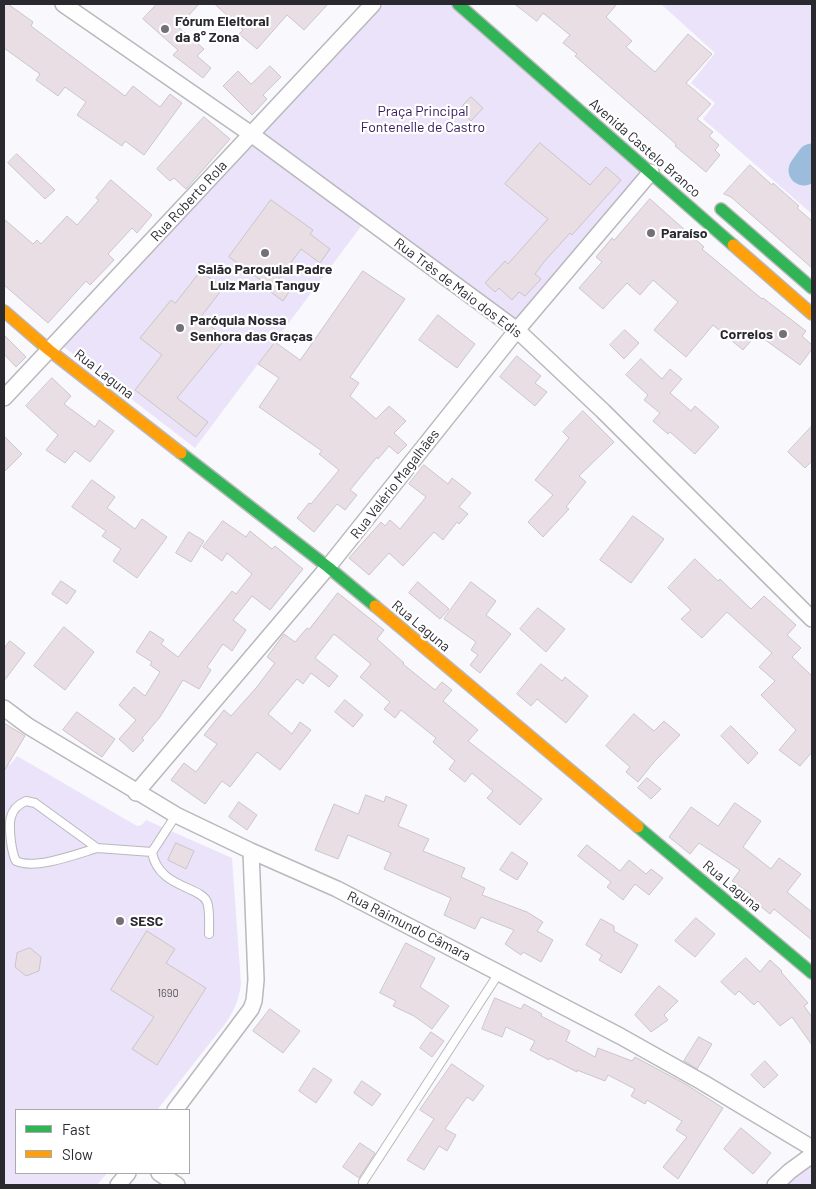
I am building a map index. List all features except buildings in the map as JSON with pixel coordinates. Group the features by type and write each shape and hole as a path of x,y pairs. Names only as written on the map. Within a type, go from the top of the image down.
{"main road":[{"name":"Avenida Castelo Branco","path":"458,4 812,314"},
{"name":"Avenida Castelo Branco","path":"715,204 812,288"},
{"name":"Rua Laguna","path":"4,311 49,350 328,567 812,973"}],"street":[{"name":"Rua Três de Maio dos Edis","path":"63,4 251,134 517,330 603,411 812,619"},
{"name":"Rua Roberto Rola","path":"4,398 373,4"},
{"name":"Rua Valério Magalhães","path":"136,793 328,567 517,330 650,172"},
{"name":"Rua Raimundo Câmara","path":"4,708 28,726 136,793 176,815 251,852 337,889 499,973 702,1082 812,1148"},
{"path":"177,1109 235,1032 254,1001 256,980 251,852"},
{"path":"775,1185 812,1155"},
{"path":"118,1185 127,1174"},
{"path":"160,1174 177,1185"}],"lane":[{"path":"96,848 64,823 31,801 22,803 9,818 13,853 15,860 19,863 38,863 96,848 152,852"},
{"path":"176,815 152,852 155,864 164,874 186,888 202,895 208,902 209,934"},
{"path":"363,1182 499,973"}],"green space":[{"name":"Praça Principal Fontenelle de Castro","path":"384,4 453,4 645,174 518,324 262,134"},
{"path":"661,4 812,4 812,214 703,119 715,103 691,83 715,53"},
{"path":"252,143 362,225 195,448 60,344"},
{"name":"SESC","path":"17,756 137,826 142,825 146,820 232,858 241,984 237,1000 225,1024 158,1109 15,1109 15,1174 106,1174 97,1185 4,1185 4,762 10,765"},
{"path":"812,1164 812,1185 787,1185"}],"waterway":[{"path":"804,170 812,159"}],"traffic: fast":[{"path":"458,4 733,245"},
{"path":"721,209 812,288"},
{"path":"181,453 328,567 375,606"},
{"path":"638,827 812,973"}],"traffic: slow":[{"path":"733,245 812,314"},
{"path":"4,311 49,350 181,453"},
{"path":"375,606 638,827"}],"place":[{"name":"Fórum Eleitoral da 8° Zona","path":"165,29"},
{"name":"Paraíso","path":"651,233"},
{"name":"Salão Paroquial Padre Luiz Maria Tanguy","path":"265,253"},
{"name":"Paróquia Nossa Senhora das Graças","path":"180,328"},
{"name":"Correios","path":"783,334"},
{"name":"SESC","path":"120,921"}]}
